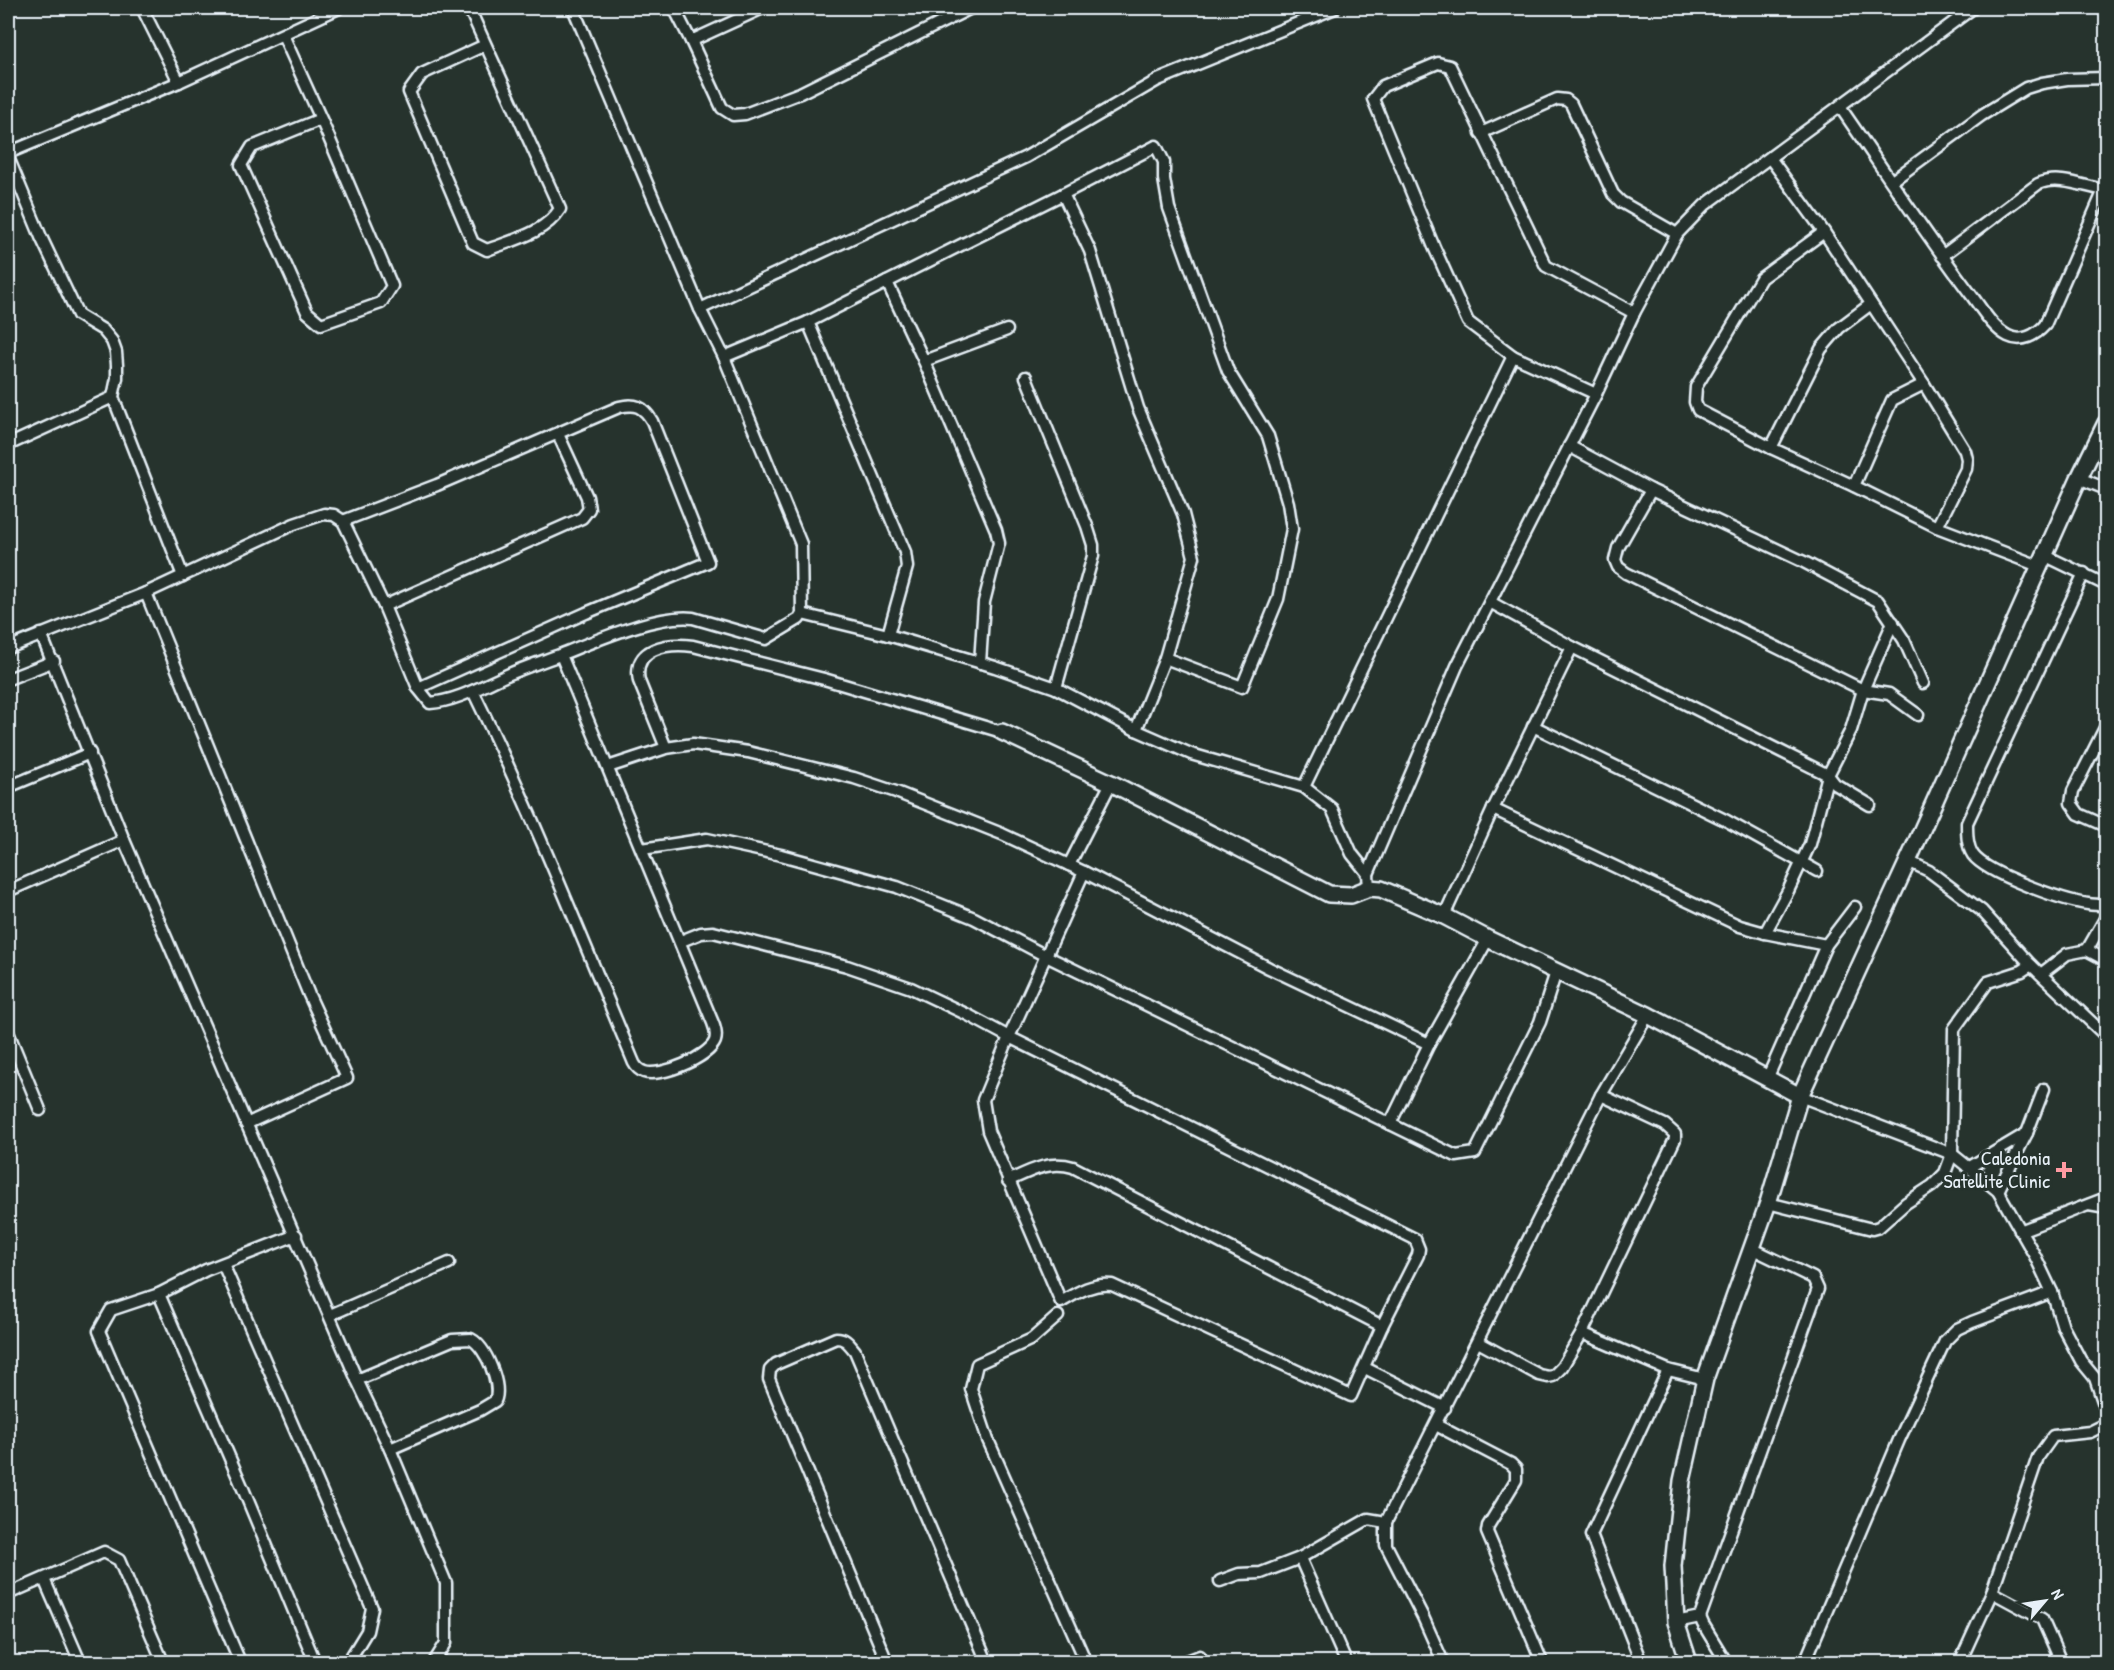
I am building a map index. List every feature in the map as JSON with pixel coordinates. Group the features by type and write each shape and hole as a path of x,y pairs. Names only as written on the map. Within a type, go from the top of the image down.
{"street":[{"path":"142,8 179,82"},
{"path":"183,576 113,397 117,365 112,341 103,330 78,315 41,237 8,155 179,82 339,8"},
{"path":"469,8 560,209 553,220 528,235 487,250 474,243 410,92 422,74 485,45"},
{"path":"8,648 146,593 311,518 329,514 343,521 384,606 418,688 430,703 445,702 594,641 674,617 693,618 766,639 799,619 802,614 801,544 724,357 700,309 573,8"},
{"path":"674,8 722,108 739,115 800,93 970,8"},
{"path":"691,40 764,8"},
{"path":"700,309 1026,157 1158,80 1335,8"},
{"path":"666,748 639,681 637,672 639,662 648,653 658,648 676,644 693,646 824,679 1002,732 1111,783 1329,894 1351,894 1368,881 1457,666 1596,394 1634,313 1677,234 1696,213 1974,8"},
{"path":"283,35 321,119 392,286 381,303 321,324 307,312 241,165 252,147 321,119"},
{"path":"1596,394 1513,356 1468,322 1434,247 1373,99 1383,86 1438,63 1450,66 1546,266 1634,313"},
{"path":"1892,181 1982,115 2025,88 2067,79 2106,78"},
{"path":"1482,133 1557,99 1566,100 1571,104 1609,188 1616,198 1677,234"},
{"path":"1840,107 1942,256 1998,328 2008,336 2022,339 2029,337 2045,325 2105,187 2060,180 2045,181 1942,256"},
{"path":"724,357 808,322 1156,146 1164,162 1168,208 1228,371 1268,436 1288,503 1292,529 1278,599 1242,687 1165,658"},
{"path":"1770,158 1824,232 1959,440 1967,459 1966,469 1937,526"},
{"path":"1063,194 1090,251 1138,408 1183,514 1194,557 1165,658 1136,730"},
{"path":"1824,232 1761,278 1696,387 1695,402 1698,410 1771,448 1937,526 2084,573 2106,585"},
{"path":"887,282 924,361 996,530 999,543 986,593 980,663"},
{"path":"1771,448 1821,349 1839,328 1871,304"},
{"path":"808,322 905,552 907,567 888,635"},
{"path":"924,361 1007,330"},
{"path":"1304,787 1513,356"},
{"path":"1026,377 1094,545 1093,556 1056,688"},
{"path":"1854,486 1892,400 1924,384"},
{"path":"8,445 113,397"},
{"path":"343,521 437,485 619,407 631,404 641,407 652,421 708,562 586,613 418,688"},
{"path":"1689,1662 1676,1622 1673,1566 1682,1481 1705,1379 1768,1203 1800,1096 2079,478 2106,423"},
{"path":"384,606 582,518 589,509 587,497 558,434"},
{"path":"1569,446 1652,490 1856,588 1878,602 1904,640 1923,683"},
{"path":"2079,478 2106,489"},
{"path":"1652,490 1618,548 1615,560 1618,567 1863,690 1889,694 1918,715"},
{"path":"2084,573 1967,823 1966,838 1973,854 1996,872 2054,895 2087,904 2106,905"},
{"path":"146,593 309,995 347,1078 246,1124"},
{"path":"1490,602 1572,647 1828,776 1835,784 1870,806"},
{"path":"802,614 888,635 1056,688 1136,730 1191,754 1304,787 1332,809 1352,854 1368,881 1381,889 1444,916 1648,1016 1800,1096 1952,1154 1998,1191 2035,1256 2052,1292 2063,1327 2080,1361 2095,1378 2106,1410"},
{"path":"1765,933 1810,844 1828,776 1851,730 1863,690 1893,622"},
{"path":"41,634 54,661 124,840 357,1380 390,1449 446,1583 446,1643 434,1662"},
{"path":"1444,916 1572,647"},
{"path":"473,690 551,864 634,1063 646,1073 670,1070 709,1050 715,1042 716,1034 681,941 561,654"},
{"path":"8,679 54,661"},
{"path":"1533,726 1727,821 1817,871"},
{"path":"2106,726 2073,791 2071,803 2079,814 2106,826"},
{"path":"608,767 666,748 702,744 747,752 854,778 896,792 1002,834 1084,872 1269,968 1429,1044"},
{"path":"8,787 90,753"},
{"path":"1069,865 1111,783"},
{"path":"1493,809 1740,926 1826,945"},
{"path":"642,849 707,839 781,855 897,887 974,918 1046,956 1456,1156 1475,1153 1540,1022 1556,972"},
{"path":"8,891 124,840"},
{"path":"1908,861 1929,871 1982,911 2031,964 2106,1036"},
{"path":"681,941 701,933 713,932 847,966 920,992 968,1015 1009,1037 1414,1239 1419,1249 1418,1255 1382,1326 1351,1396 1112,1285 1090,1286 1060,1302 988,1131 983,1100 1009,1037 1084,872"},
{"path":"1767,1079 1826,945 1855,907"},
{"path":"2087,950 2106,916"},
{"path":"1390,1124 1429,1044 1488,939"},
{"path":"2041,974 2067,954 2087,950 2106,960"},
{"path":"1768,1203 1872,1229 1879,1227 1906,1203 1932,1186 1945,1173 1952,1154 1954,1029 1988,982 2022,971 2031,964"},
{"path":"1443,1662 1389,1551 1385,1533 1386,1522 1601,1095 1648,1016"},
{"path":"8,1032 40,1110"},
{"path":"1998,1191 2027,1133 2044,1089"},
{"path":"1478,1342 1539,1375 1548,1377 1559,1372 1582,1332 1676,1139 1675,1134 1665,1125 1601,1095"},
{"path":"1968,1168 2027,1133"},
{"path":"1008,1181 1039,1166 1054,1164 1073,1167 1382,1326"},
{"path":"2020,1231 2106,1198"},
{"path":"2089,1204 2106,1208"},
{"path":"240,1662 99,1331 111,1310 159,1294 224,1264 296,1235"},
{"path":"1726,1662 1700,1617 1818,1289 1813,1278 1751,1248"},
{"path":"330,1315 449,1263"},
{"path":"224,1264 372,1608 367,1631 348,1662"},
{"path":"1805,1662 1899,1440 1945,1341 1957,1329 1972,1322 2052,1292"},
{"path":"159,1294 315,1662"},
{"path":"1058,1316 1032,1339 977,1364 971,1389 988,1440 1086,1662"},
{"path":"1582,1332 1668,1370 1705,1379"},
{"path":"887,1662 769,1378 770,1370 776,1364 836,1338 842,1338 848,1342 855,1351 987,1662"},
{"path":"357,1380 452,1340 471,1339 481,1347 498,1389 495,1401 480,1410 390,1449"},
{"path":"1365,1368 1444,1408"},
{"path":"1641,1662 1591,1535 1668,1370"},
{"path":"1960,1662 1992,1592 2038,1457 2053,1436 2090,1432 2106,1424"},
{"path":"1436,1425 1516,1468 1516,1480 1488,1526 1487,1532 1542,1662"},
{"path":"1220,1581 1239,1574 1261,1573 1300,1558 1368,1520 1386,1522"},
{"path":"8,1594 104,1552 119,1560 163,1662"},
{"path":"1300,1558 1346,1662"},
{"path":"44,1579 80,1662"},
{"path":"1992,1592 2042,1618 2061,1662"},
{"path":"1676,1622 1700,1617"},
{"path":"1184,1662 1200,1656 1202,1662"}],"place":[{"name":"Caledonia Satellite Clinic","path":"2064,1170"}]}
